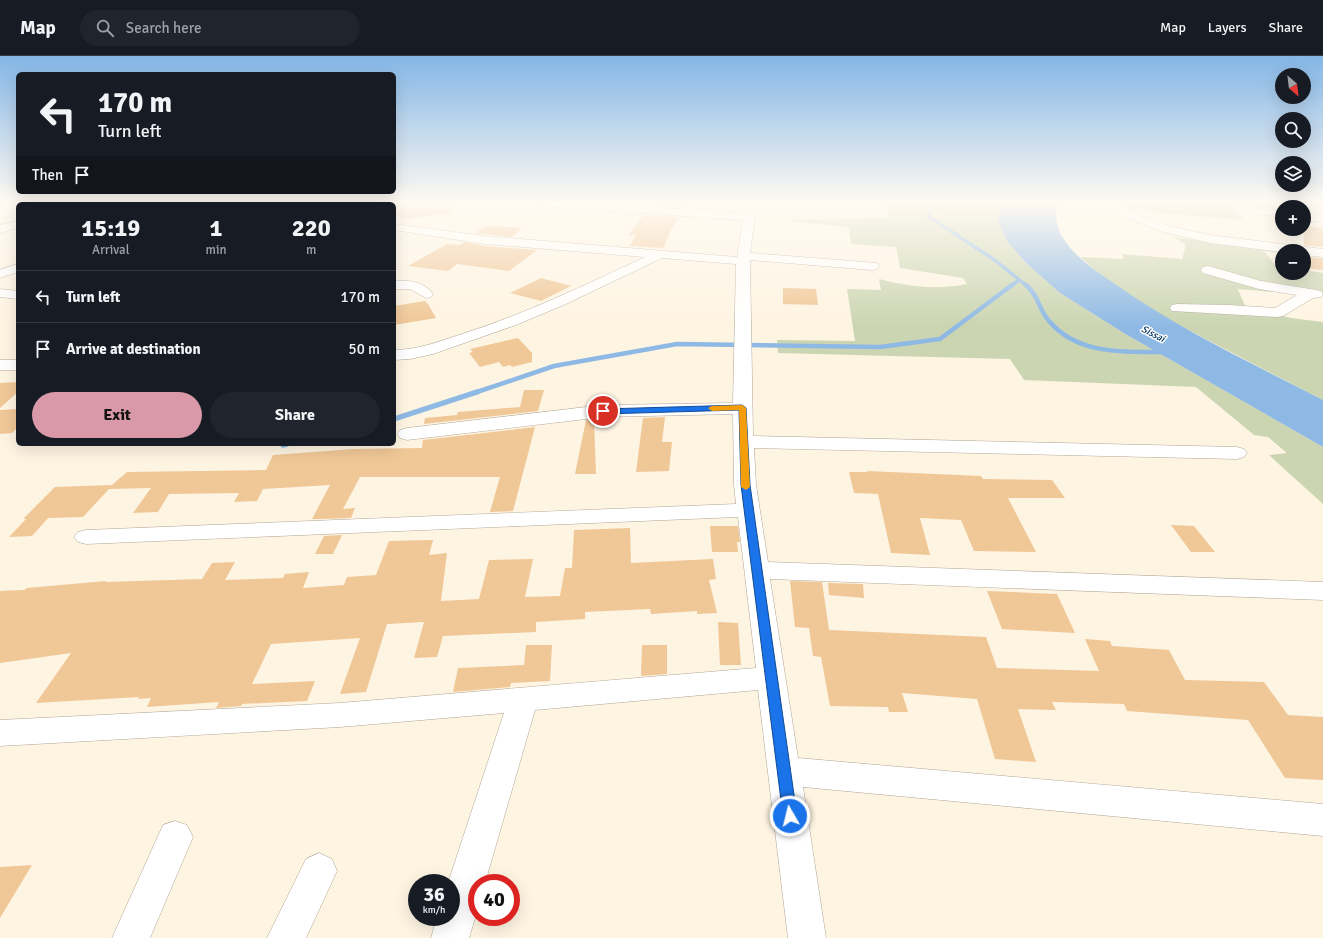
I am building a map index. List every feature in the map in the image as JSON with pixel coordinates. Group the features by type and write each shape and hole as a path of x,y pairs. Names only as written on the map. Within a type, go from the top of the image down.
{"street":[{"path":"537,244 661,254 872,266"},
{"path":"746,244 744,259 742,408 745,485 807,938"},
{"path":"1249,244 1275,247"},
{"path":"1311,252 1323,253"},
{"path":"396,354 415,352 443,346 501,327 571,298 661,254"},
{"path":"0,274 16,269"},
{"path":"1208,270 1259,285 1317,294"},
{"path":"396,285 414,285 419,287 426,294"},
{"path":"0,293 16,295"},
{"path":"1177,308 1229,309 1278,314 1317,294"},
{"path":"0,365 16,365"},
{"path":"407,434 603,411 742,408"},
{"path":"744,442 1237,453"},
{"path":"86,537 749,510"},
{"path":"757,570 1323,590"},
{"path":"0,732 340,715 772,678"},
{"path":"450,938 523,699"},
{"path":"784,771 1323,820"},
{"path":"131,938 175,837"},
{"path":"286,938 320,871"}],"green space":[{"path":"853,244 1010,244 1026,263 1060,293 1127,335 1323,447 1323,504 1269,455 1287,453 1268,437 1254,435 1196,387 1024,380 1010,359 778,353 777,340 855,341 847,289 881,290 879,279 923,287 944,287 967,284 963,278 900,268 896,247"},
{"path":"1185,244 1229,244 1275,250 1275,252 1264,251 1275,265 1275,280 1311,280 1311,271 1323,273 1323,293 1270,285 1273,292 1238,289 1245,306 1291,318 1323,322 1323,400 1154,312 1097,272 1080,257 1124,259 1122,254 1182,259 1186,245"}],"water":[{"name":"Sissai","path":"1010,244 1067,244 1081,259 1095,270 1167,318 1323,400 1323,447 1127,335 1060,293 1026,263"}],"building":[{"path":"447,244 475,244 537,250 509,271 457,264 448,271 408,266"},
{"path":"631,244 665,244 663,248 630,246"},
{"path":"1311,244 1323,244 1323,247 1311,246"},
{"path":"1311,257 1323,258 1323,270 1311,269"},
{"path":"541,278 571,286 541,301 510,293"},
{"path":"783,288 816,289 818,305 783,304"},
{"path":"425,301 436,318 396,325 396,306"},
{"path":"518,338 532,353 532,362 512,367 510,365 503,367 499,362 480,367 469,353 473,352 470,349"},
{"path":"16,382 16,394 0,408 0,383"},
{"path":"524,390 544,390 538,411 424,424 425,418 457,415 458,412 520,407"},
{"path":"16,409 16,429 12,433 0,434 0,410"},
{"path":"665,417 662,442 672,442 669,471 636,472 643,418"},
{"path":"586,420 594,420 596,474 575,474"},
{"path":"535,427 513,511 490,512 500,477 360,477 343,509 355,508 351,518 319,519 312,519 330,485 263,489 257,501 234,502 239,493 169,494 158,512 133,513 151,488 109,489 83,517 48,518 32,536 9,537 26,519 23,519 55,487 112,485 127,472 266,470 273,455 353,449 422,448 423,440"},
{"path":"867,471 981,476 983,479 1052,480 1065,498 1008,498 1036,552 974,551 961,520 920,518 930,555 891,553 878,494 854,493 849,472 868,472"},
{"path":"1171,525 1194,526 1215,552 1191,552"},
{"path":"710,526 738,526 740,542 737,542 738,552 712,552"},
{"path":"630,528 631,563 713,559 716,579 709,580 717,613 697,614 697,611 651,614 650,609 585,612 585,619 536,622 536,632 443,636 437,657 414,658 424,622 387,624 366,692 340,694 360,638 271,644 252,684 315,681 307,701 242,704 241,706 216,708 219,702 147,707 151,698 138,699 139,697 36,703 71,653 0,663 0,591 24,590 27,588 106,581 105,582 202,579 212,563 235,562 225,580 283,578 285,574 309,572 303,588 344,585 347,577 376,575 389,541 433,540 429,555 447,553 441,601 479,599 489,560 533,559 525,597 560,596 565,568 572,568 574,530"},
{"path":"342,535 333,554 315,554 324,536"},
{"path":"790,581 822,582 829,630 986,637 997,668 1099,671 1085,639 1110,641 1112,646 1169,650 1185,680 1264,682 1288,715 1323,717 1323,780 1285,778 1248,720 1127,711 1124,704 1052,702 1056,710 1018,709 1036,762 995,759 977,699 902,693 908,712 889,712 888,707 830,706 821,657 813,656 809,628 795,627"},
{"path":"828,583 863,584 864,598 829,595"},
{"path":"987,591 1057,594 1075,633 1002,629"},
{"path":"718,622 738,623 741,665 720,665"},
{"path":"526,645 552,645 550,681 511,683 510,687 453,692 458,668 524,665"},
{"path":"642,645 667,645 667,674 641,676"},
{"path":"32,865 0,918 0,867"}],"waterway":[{"path":"971,244 996,261 1027,286"},
{"path":"1011,286 1019,280"},
{"path":"476,392 554,366 677,344 880,347 940,339 1012,285"},
{"path":"1027,286 1037,298 1045,316 1049,321 1073,340 1087,346 1117,351 1164,352"},
{"path":"396,418 476,392"}],"slow traffic":[{"path":"712,408 742,408 746,487"}],"route":[{"path":"603,411 742,408 745,485 790,816"}]}
